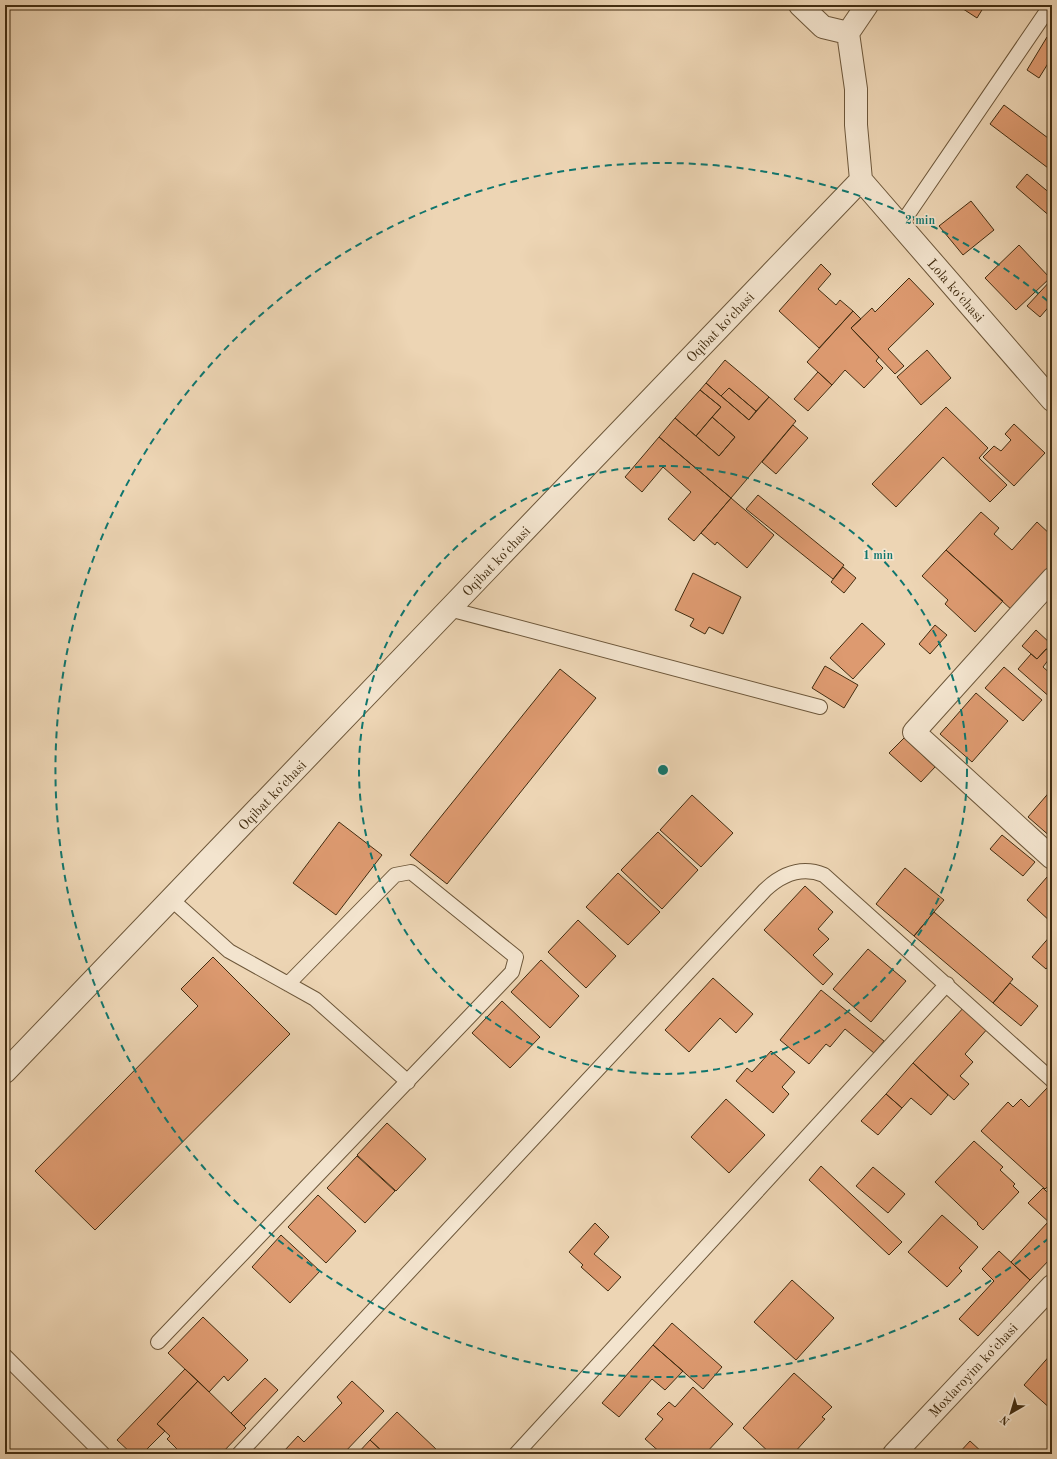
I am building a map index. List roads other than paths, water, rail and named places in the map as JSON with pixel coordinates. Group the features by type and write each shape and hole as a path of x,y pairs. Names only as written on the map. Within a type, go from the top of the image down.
{"street":[{"path":"800,5 823,27 848,33"},
{"path":"861,180 856,125 856,89 848,33 867,5"},
{"name":"Lola koʻchasi","path":"861,180 1051,397"},
{"name":"Oqibat koʻchasi","path":"5,1072 861,180"},
{"path":"1052,579 914,732 1052,858"},
{"name":"Moxlaroyim koʻchasi","path":"894,1454 1052,1286"}],"lane":[{"path":"900,226 1051,5"},
{"path":"449,610 820,707"},
{"path":"239,1454 776,880 797,871 811,871 824,875 1052,1080"},
{"path":"158,1342 512,972 516,957 411,872 395,875 288,984"},
{"path":"171,899 229,951 315,999 408,1082"},
{"path":"516,1454 947,984"},
{"path":"5,1356 103,1454"}]}
